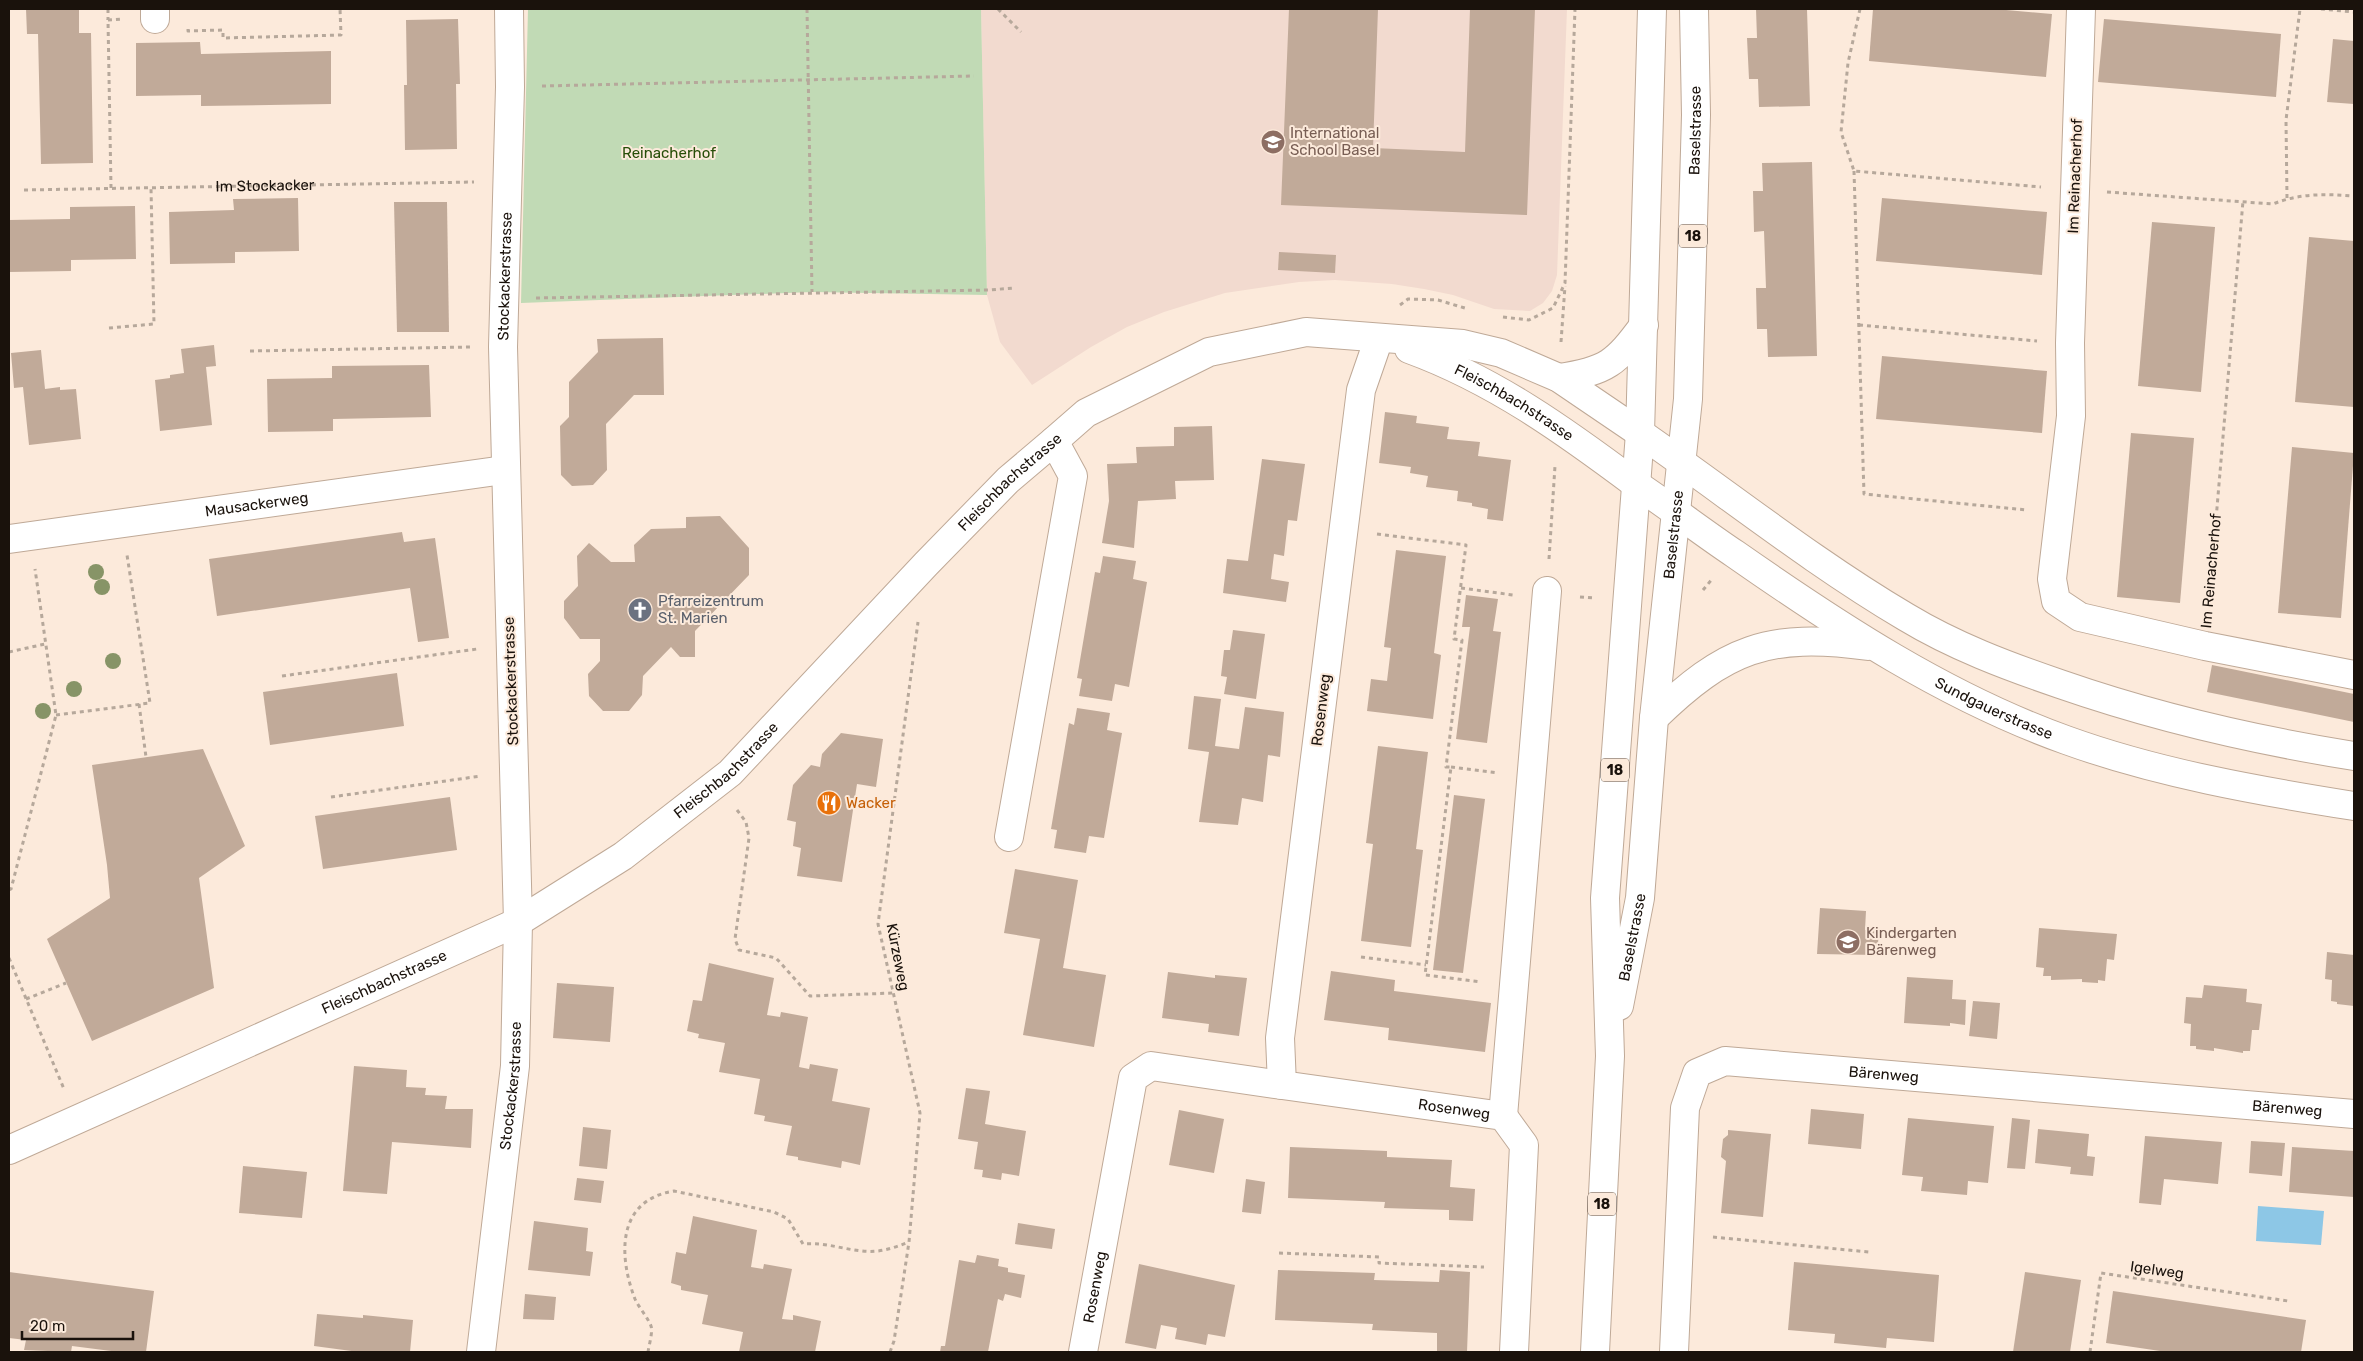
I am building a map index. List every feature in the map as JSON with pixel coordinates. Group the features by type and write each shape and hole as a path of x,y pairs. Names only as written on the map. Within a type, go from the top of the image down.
{"street":[{"name":"Stockackerstrasse","path":"481,1352 515,1066 518,922 504,470 503,346 510,87 509,9"},
{"name":"Baselstrasse","path":"1595,1352 1610,1056 1604,898 1640,432 1652,9"},
{"name":"Baselstrasse","path":"1610,1056 1640,898 1654,718 1688,399 1696,124 1694,9"},
{"name":"Im Reinacherhof","path":"2080,9 2070,344 2071,416 2058,514 2052,579 2056,602 2080,617 2205,646"},
{"path":"1559,378 1585,374 1610,364 1625,352 1644,325"},
{"name":"Fleischbachstrasse","path":"9,1150 518,922 623,856 730,774 926,564 1008,480 1086,413 1209,352 1306,332 1463,344 1501,353 1559,378 1682,462"},
{"name":"Fleischbachstrasse","path":"1379,338 1444,361 1492,386 1539,414 1677,511"},
{"name":"Rosenweg","path":"1282,1085 1280,1038 1361,390 1379,338"},
{"path":"1009,837 1073,476 1054,441"},
{"path":"1682,462 1748,512 1907,618 1996,662 2094,696 2197,725 2354,756"},
{"name":"Mausackerweg","path":"20,537 504,470"},
{"name":"Sundgauerstrasse","path":"1677,511 1734,554 1874,647 1974,701 2065,740 2126,759 2186,774 2354,806"},
{"path":"1503,1116 1546,595"},
{"path":"1654,718 1680,692 1701,676 1732,657 1766,644 1809,641 1874,647"},
{"path":"2205,646 2354,675"},
{"name":"Bärenweg","path":"1674,1352 1685,1108 1697,1073 1725,1061 2354,1114"},
{"name":"Rosenweg","path":"1083,1352 1133,1078 1151,1066 1503,1116 1524,1145 1514,1352"}],"path":[{"path":"108,9 111,188"},
{"path":"108,20 155,14 155,28 188,27 188,31 223,30 223,38 341,35 340,9"},
{"path":"807,9 812,292"},
{"path":"998,9 1020,32"},
{"path":"1501,317 1529,320 1552,308 1565,283 1575,9"},
{"path":"2287,198 2286,120 2300,9"},
{"path":"2321,9 2354,12"},
{"path":"542,86 974,76"},
{"path":"1854,171 1864,494 2058,514"},
{"name":"Im Stockacker","path":"24,190 507,181"},
{"path":"109,328 154,324 151,188"},
{"name":"Im Reinacherhof","path":"2205,646 2243,201"},
{"path":"536,298 1014,288"},
{"path":"1379,338 1389,314 1408,299 1438,300 1474,310"},
{"path":"1859,325 2070,344"},
{"path":"250,351 503,346"},
{"path":"56,715 150,703 122,523"},
{"path":"1344,530 1466,544 1454,639 1462,640 1446,767 1531,777"},
{"path":"9,890 12,889 56,715 46,644 20,537"},
{"name":"Kürzeweg","path":"890,1352 894,1341 910,1242 920,1112 878,924 926,564"},
{"path":"1700,593 1719,572"},
{"path":"1461,588 1546,595"},
{"path":"9,652 46,644"},
{"path":"282,676 510,644"},
{"path":"139,704 146,757"},
{"path":"1451,767 1425,975 1514,986"},
{"path":"330,797 514,771"},
{"path":"717,784 746,822 749,838 736,939 739,950 776,958 810,996 894,992"},
{"path":"1361,957 1426,965"},
{"path":"9,958 78,1119"},
{"path":"26,999 66,983"},
{"path":"648,1352 652,1327 635,1299 624,1254 625,1231 638,1209 658,1194 674,1191 774,1212 788,1219 803,1244 820,1242 863,1251 888,1250 910,1242"},
{"path":"1679,1234 1869,1252"},
{"path":"1279,1253 1379,1257 1379,1263 1518,1268"},
{"name":"Igelweg","path":"2090,1352 2101,1273 2288,1301"}],"shaded area":[{"name":"International School Basel","path":"981,9 1567,9 1557,275 1552,291 1543,303 1530,311 1494,309 1453,295 1424,289 1392,284 1335,280 1299,282 1225,293 1164,312 1127,327 1091,347 1032,385 1000,342 987,295"}],"green space":[{"name":"Reinacherhof","path":"528,9 981,9 987,295 812,292 521,303"}],"water":[{"path":"2258,1206 2324,1211 2321,1245 2256,1241"}],"building":[{"path":"26,9 79,9 79,33 91,33 93,163 41,164 38,34 27,34"},
{"path":"1289,9 1378,9 1373,148 1465,152 1470,9 1535,9 1527,215 1281,205"},
{"path":"1756,9 1807,9 1810,106 1759,107 1758,79 1749,79 1747,38 1757,38"},
{"path":"1873,9 1995,9 2052,14 2046,77 1869,61"},
{"path":"458,19 460,84 456,84 457,149 405,150 406,20"},
{"path":"2104,19 2281,34 2276,97 2098,82"},
{"path":"2333,39 2354,41 2354,104 2327,102"},
{"path":"200,42 201,54 331,51 331,104 201,106 201,95 136,96 136,43"},
{"path":"1812,162 1817,356 1768,357 1767,329 1757,329 1756,288 1766,288 1764,231 1754,232 1753,191 1763,191 1762,163"},
{"path":"298,198 299,251 235,252 235,263 170,264 169,212 234,210 233,199"},
{"path":"1882,198 2047,212 2042,275 1876,261"},
{"path":"394,202 447,202 449,332 397,332"},
{"path":"135,206 136,259 71,260 71,271 9,272 9,220 70,219 70,207"},
{"path":"2152,222 2215,227 2201,392 2138,386"},
{"path":"2309,237 2354,241 2354,407 2295,402"},
{"path":"1279,252 1336,255 1335,273 1278,270"},
{"path":"663,338 664,395 634,395 606,424 607,470 593,485 572,486 561,475 560,426 569,417 569,382 598,352 597,339"},
{"path":"214,345 216,366 206,367 212,425 160,431 155,380 170,378 170,375 184,373 181,349"},
{"path":"41,350 45,389 60,387 60,390 76,389 81,439 29,445 23,387 14,388 11,353"},
{"path":"1882,356 2047,371 2042,433 1876,419"},
{"path":"429,365 431,417 333,419 333,431 268,432 267,379 332,378 332,366"},
{"path":"1385,412 1417,416 1416,423 1449,427 1447,439 1480,442 1478,456 1511,460 1503,521 1487,519 1488,509 1472,506 1472,503 1457,501 1458,491 1426,487 1428,476 1410,473 1411,467 1379,463"},
{"path":"1212,426 1214,480 1175,481 1176,499 1138,501 1134,548 1102,543 1109,501 1107,464 1137,463 1136,447 1174,446 1174,427"},
{"path":"2131,433 2194,438 2180,603 2117,597"},
{"path":"2292,447 2354,453 2341,618 2278,613"},
{"path":"1262,459 1305,464 1297,521 1288,520 1284,556 1274,554 1271,579 1289,582 1286,602 1223,593 1227,559 1248,561"},
{"name":"Pfarreizentrum St. Marien","path":"720,516 749,548 749,575 695,631 695,657 680,657 671,647 643,676 642,695 629,711 603,711 589,696 588,674 600,661 600,639 580,639 564,618 564,601 578,586 577,556 589,543 611,562 635,562 634,545 651,529 686,528 686,517"},
{"path":"402,532 404,542 435,538 449,638 418,642 410,588 217,616 209,559"},
{"path":"1396,550 1446,556 1434,653 1441,655 1433,719 1367,711 1371,679 1387,681 1391,648 1384,647"},
{"path":"1103,556 1136,561 1133,579 1147,582 1129,687 1115,684 1112,701 1079,696 1082,679 1077,678 1095,572 1100,573"},
{"path":"1466,595 1498,599 1493,631 1501,632 1487,743 1456,739 1470,627 1462,627"},
{"path":"1233,630 1265,634 1256,699 1224,694 1227,677 1221,676 1224,650 1230,650"},
{"path":"2212,665 2354,694 2354,722 2207,692"},
{"path":"397,673 404,726 270,745 263,692"},
{"path":"1194,696 1221,699 1215,746 1239,749 1245,707 1284,712 1280,757 1268,755 1263,802 1242,798 1238,825 1199,822 1209,752 1188,749"},
{"path":"1077,708 1110,713 1107,730 1122,733 1104,838 1089,836 1086,853 1054,848 1057,830 1051,829 1069,723 1074,725"},
{"path":"841,733 883,739 876,787 857,784 842,882 797,876 801,848 793,846 796,822 787,820 793,785 811,765 820,767 822,754"},
{"path":"1378,746 1428,752 1416,849 1423,850 1411,947 1361,941 1373,844 1366,843"},
{"path":"203,749 245,846 199,878 214,988 92,1041 47,939 110,898 92,765"},
{"path":"1454,795 1485,799 1463,973 1433,970"},
{"path":"450,797 457,850 323,869 315,816"},
{"path":"1015,869 1078,880 1063,968 1106,975 1094,1047 1023,1035 1040,939 1004,933"},
{"name":"Kindergarten Bärenweg","path":"1820,908 1866,911 1865,930 1879,931 1877,955 1817,954"},
{"path":"2039,928 2117,934 2114,960 2107,959 2105,981 2098,980 2098,983 2082,982 2082,979 2051,980 2051,976 2043,976 2044,968 2036,967"},
{"path":"2327,952 2354,955 2354,1006 2337,1004 2337,1002 2331,1001 2332,980 2325,979"},
{"path":"709,963 774,978 767,1015 780,1017 781,1012 808,1017 799,1067 809,1069 810,1064 838,1069 832,1101 870,1108 860,1165 842,1161 841,1168 798,1160 798,1157 786,1155 792,1126 764,1121 765,1116 754,1114 760,1079 719,1072 725,1043 698,1038 699,1034 687,1031 693,1000 702,1001"},
{"path":"1331,971 1395,980 1394,991 1491,1003 1485,1052 1388,1040 1389,1028 1324,1020"},
{"path":"1168,972 1215,978 1215,975 1247,978 1239,1036 1208,1032 1209,1024 1162,1018"},
{"path":"1907,977 1953,980 1952,999 1966,1000 1965,1025 1950,1023 1950,1026 1904,1023"},
{"path":"557,983 614,987 610,1042 553,1038"},
{"path":"2204,985 2247,989 2246,1002 2262,1004 2259,1030 2252,1030 2250,1051 2243,1051 2243,1053 2214,1048 2214,1051 2196,1049 2196,1046 2190,1046 2191,1024 2184,1023 2186,997 2202,998"},
{"path":"1973,1001 2000,1003 1997,1039 1969,1036"},
{"path":"354,1066 407,1070 406,1087 426,1088 425,1095 447,1096 445,1109 473,1109 471,1148 392,1142 387,1194 343,1191"},
{"path":"966,1088 990,1091 985,1124 1026,1131 1019,1176 1002,1173 1001,1180 982,1177 983,1170 974,1169 978,1142 958,1139"},
{"path":"1811,1109 1864,1114 1861,1149 1808,1144"},
{"path":"1179,1110 1224,1119 1214,1173 1169,1165"},
{"path":"1908,1118 1994,1126 1988,1183 1968,1181 1967,1195 1921,1191 1923,1177 1902,1175"},
{"path":"2012,1118 2030,1120 2025,1169 2007,1168"},
{"path":"583,1127 611,1130 607,1169 579,1166"},
{"path":"2038,1129 2089,1134 2087,1156 2095,1157 2093,1176 2070,1174 2071,1167 2035,1163"},
{"path":"1728,1130 1771,1134 1763,1217 1721,1213 1726,1161 1721,1157 1723,1139 1728,1135"},
{"path":"2145,1136 2222,1142 2218,1184 2164,1179 2161,1205 2139,1203"},
{"path":"2251,1141 2285,1143 2282,1176 2249,1173"},
{"path":"1290,1147 1387,1151 1387,1157 1452,1160 1450,1187 1475,1189 1473,1221 1449,1220 1449,1210 1384,1208 1385,1202 1288,1198"},
{"path":"2292,1147 2354,1151 2354,1197 2289,1192"},
{"path":"243,1166 307,1172 302,1218 239,1213"},
{"path":"577,1178 604,1181 601,1203 574,1200"},
{"path":"1246,1179 1265,1182 1261,1214 1242,1212"},
{"path":"693,1216 757,1230 751,1267 763,1269 764,1264 792,1269 782,1319 793,1320 793,1315 821,1321 815,1352 739,1352 743,1332 702,1324 708,1295 681,1290 681,1286 671,1283 676,1252 686,1254"},
{"path":"534,1221 588,1228 586,1251 593,1252 590,1276 528,1270"},
{"path":"1018,1223 1055,1229 1052,1249 1015,1244"},
{"path":"977,1255 999,1259 998,1266 1008,1268 1008,1272 1025,1275 1021,1298 1005,1294 1003,1301 998,1299 988,1352 940,1352 941,1346 945,1346 959,1260 975,1263"},
{"path":"1794,1262 1939,1275 1934,1342 1887,1338 1886,1348 1834,1343 1835,1334 1788,1330"},
{"path":"1139,1264 1235,1285 1225,1337 1208,1334 1206,1345 1175,1339 1177,1328 1161,1325 1156,1349 1125,1343"},
{"path":"1278,1270 1375,1273 1374,1280 1439,1282 1440,1270 1470,1272 1467,1352 1437,1352 1437,1333 1372,1330 1373,1324 1275,1320"},
{"path":"9,1272 154,1291 146,1352 119,1352 72,1346 71,1352 24,1350 26,1340 9,1338"},
{"path":"2025,1272 2081,1280 2070,1352 2013,1352"},
{"path":"2113,1291 2306,1320 2301,1352 2167,1352 2106,1343"},
{"path":"525,1294 556,1297 554,1320 523,1319"},
{"path":"317,1314 363,1318 363,1315 413,1320 410,1352 359,1352 314,1346"}],"place":[{"name":"International School Basel","path":"1273,142"},
{"name":"Pfarreizentrum St. Marien","path":"640,610"},
{"name":"Wacker","path":"829,803"},
{"name":"Kindergarten Bärenweg","path":"1848,942"}]}
